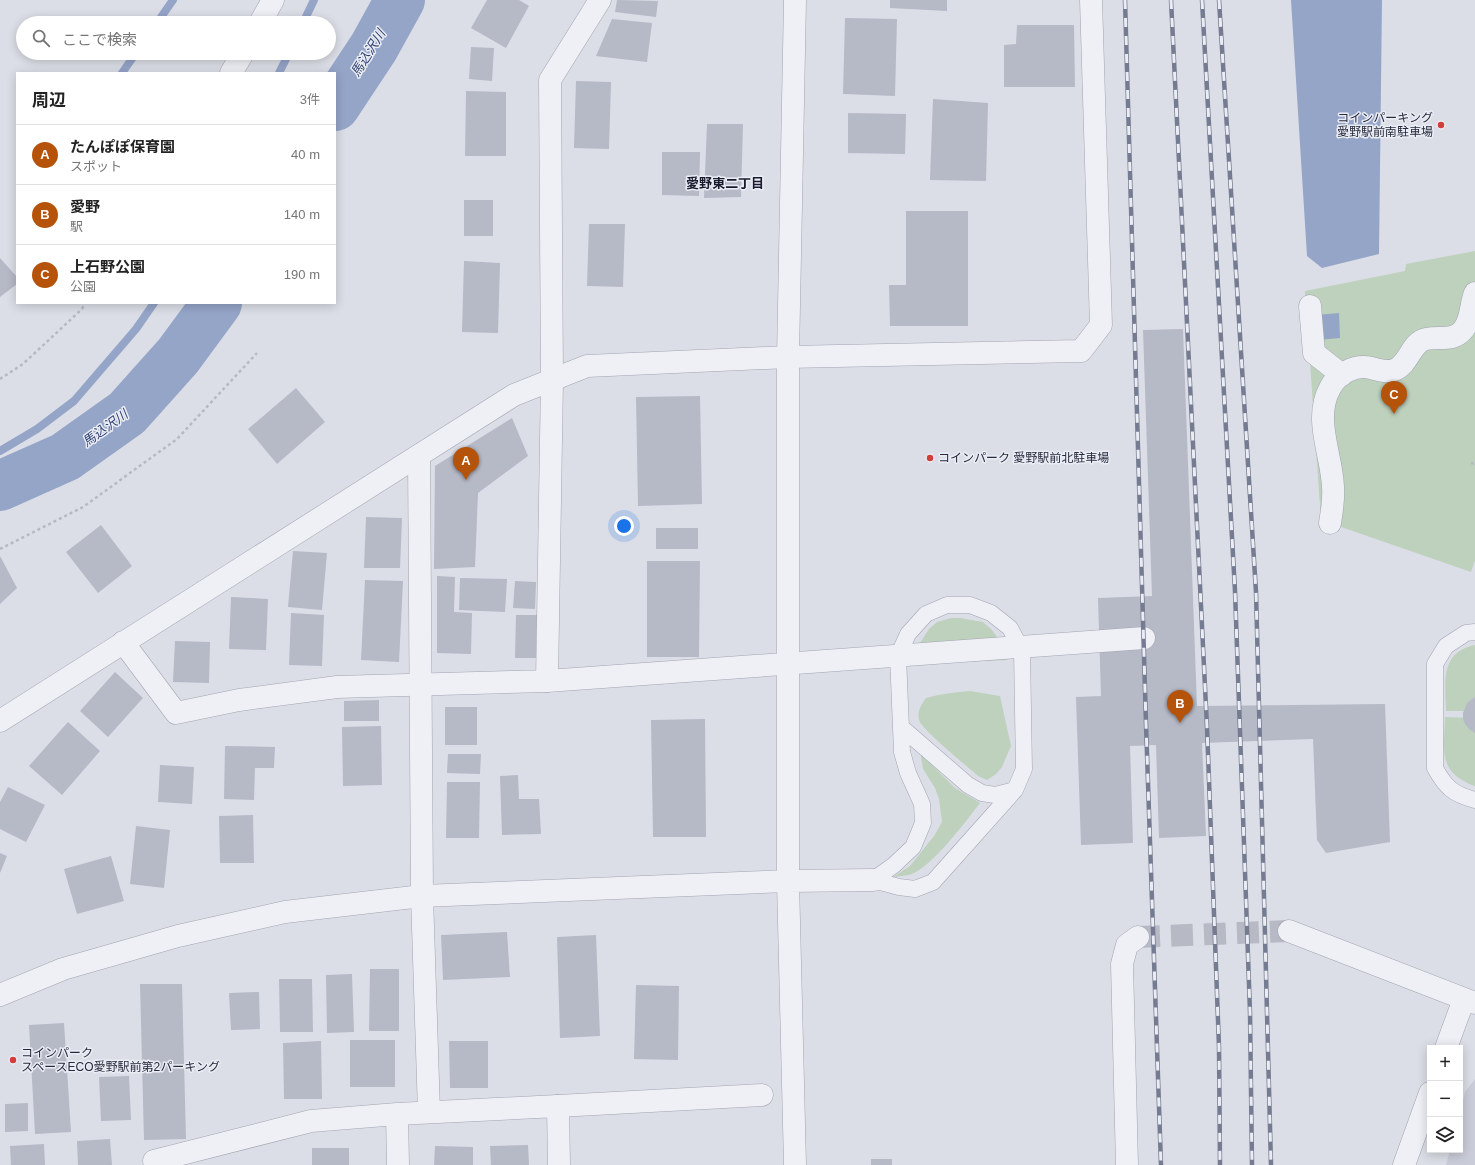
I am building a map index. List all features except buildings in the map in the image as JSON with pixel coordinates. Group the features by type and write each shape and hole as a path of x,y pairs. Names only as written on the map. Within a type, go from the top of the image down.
{"street":[{"path":"264,16 273,0"},
{"path":"547,681 552,380 550,80 600,0"},
{"path":"795,0 788,357 788,881 795,1165"},
{"path":"0,721 514,395 587,366 788,357 1081,351 1100,325 1092,0"},
{"path":"232,72 239,60"},
{"path":"1330,523 1334,501 1334,486 1323,424 1324,406 1330,388 1337,378 1349,370 1370,368 1387,372 1396,370 1404,364 1418,344 1425,339 1454,337 1462,331 1468,322 1475,293"},
{"path":"1310,306 1314,353 1342,375"},
{"path":"419,456 422,896 429,1112"},
{"path":"123,642 176,714 239,700 337,687 547,681 1144,638"},
{"path":"0,995 63,969 178,936 285,912 422,896 788,881 873,880"},
{"path":"1289,931 1469,1001 1447,1045"},
{"path":"1127,1165 1122,964 1127,945 1138,937"},
{"path":"155,1165 154,1161 311,1121 429,1112 762,1095"},
{"path":"1404,1165 1427,1101"},
{"path":"558,1106 559,1165"},
{"path":"396,1114 398,1165"}],"lane":[{"path":"946,605 970,605 990,613 1010,628 1022,651 1024,769 1015,790 933,882 915,889 899,887 873,880 894,865 913,847 923,823 922,804 908,773 902,752 898,656 908,634 926,614 946,605"},
{"path":"1475,632 1466,632 1446,646 1435,664 1435,768 1442,781 1449,789 1475,800"},
{"path":"900,727 968,785 982,793 995,795 1015,790"}],"path":[{"path":"0,379 23,364 82,309 84,304"},
{"path":"0,549 83,507 177,439 257,353"},
{"path":"1471,463 1475,464"}],"shaded area":[{"path":"1475,1079 1475,1165 1446,1165 1449,1153 1463,1153 1463,1100 1465,1092"}],"green space":[{"path":"1475,251 1475,560 1471,572 1321,520 1305,291 1405,271 1406,264"},
{"path":"951,618 983,622 991,629 1006,648 1007,660 916,664 915,651 929,629 937,622"},
{"path":"1475,645 1475,711 1446,711 1445,689 1447,670 1450,661 1456,654"},
{"path":"970,691 1000,696 1011,746 1002,767 996,774 987,780 978,776 946,748 928,732 919,720 919,711 926,698 948,693"},
{"path":"1445,717 1475,718 1475,786 1455,775 1446,761 1444,753"},
{"path":"920,751 955,788 980,803 948,844 927,864 918,871 909,875 893,877 910,866 934,836 942,822 939,799 935,788 923,769"}],"water":[{"path":"1291,0 1382,0 1379,254 1322,268 1307,256"},
{"path":"1339,313 1340,338 1318,340 1316,315"}],"waterway":[{"path":"162,16 173,0"},
{"path":"306,16 314,0"},
{"name":"馬込沢川","path":"336,104 374,47 400,0"},
{"path":"123,72 131,60"},
{"path":"280,72 286,60"},
{"path":"0,451 37,429 74,401 136,329 153,304"},
{"name":"馬込沢川","path":"0,486 65,457 127,413 178,356 216,304"}],"tunnel":[{"path":"1138,937 1289,931"}],"railway":[{"path":"1125,0 1146,724 1161,1165"},
{"path":"1171,0 1207,727 1219,1047 1220,1165"},
{"path":"1202,0 1235,591 1250,1012 1252,1165"},
{"path":"1219,0 1256,592 1271,1165"}],"place":[{"name":"コインパーキング 愛野駅前南駐車場","path":"1441,125"},
{"name":"上石野公園","path":"1394,414"},
{"name":"コインパーク 愛野駅前北駐車場","path":"930,458"},
{"name":"たんぽぽ保育園","path":"466,480"},
{"name":"愛野","path":"1180,723"},
{"name":"コインパーク スペースECO愛野駅前第2パーキング","path":"13,1060"}],"district":[{"name":"愛野東二丁目","path":"725,183"}]}
